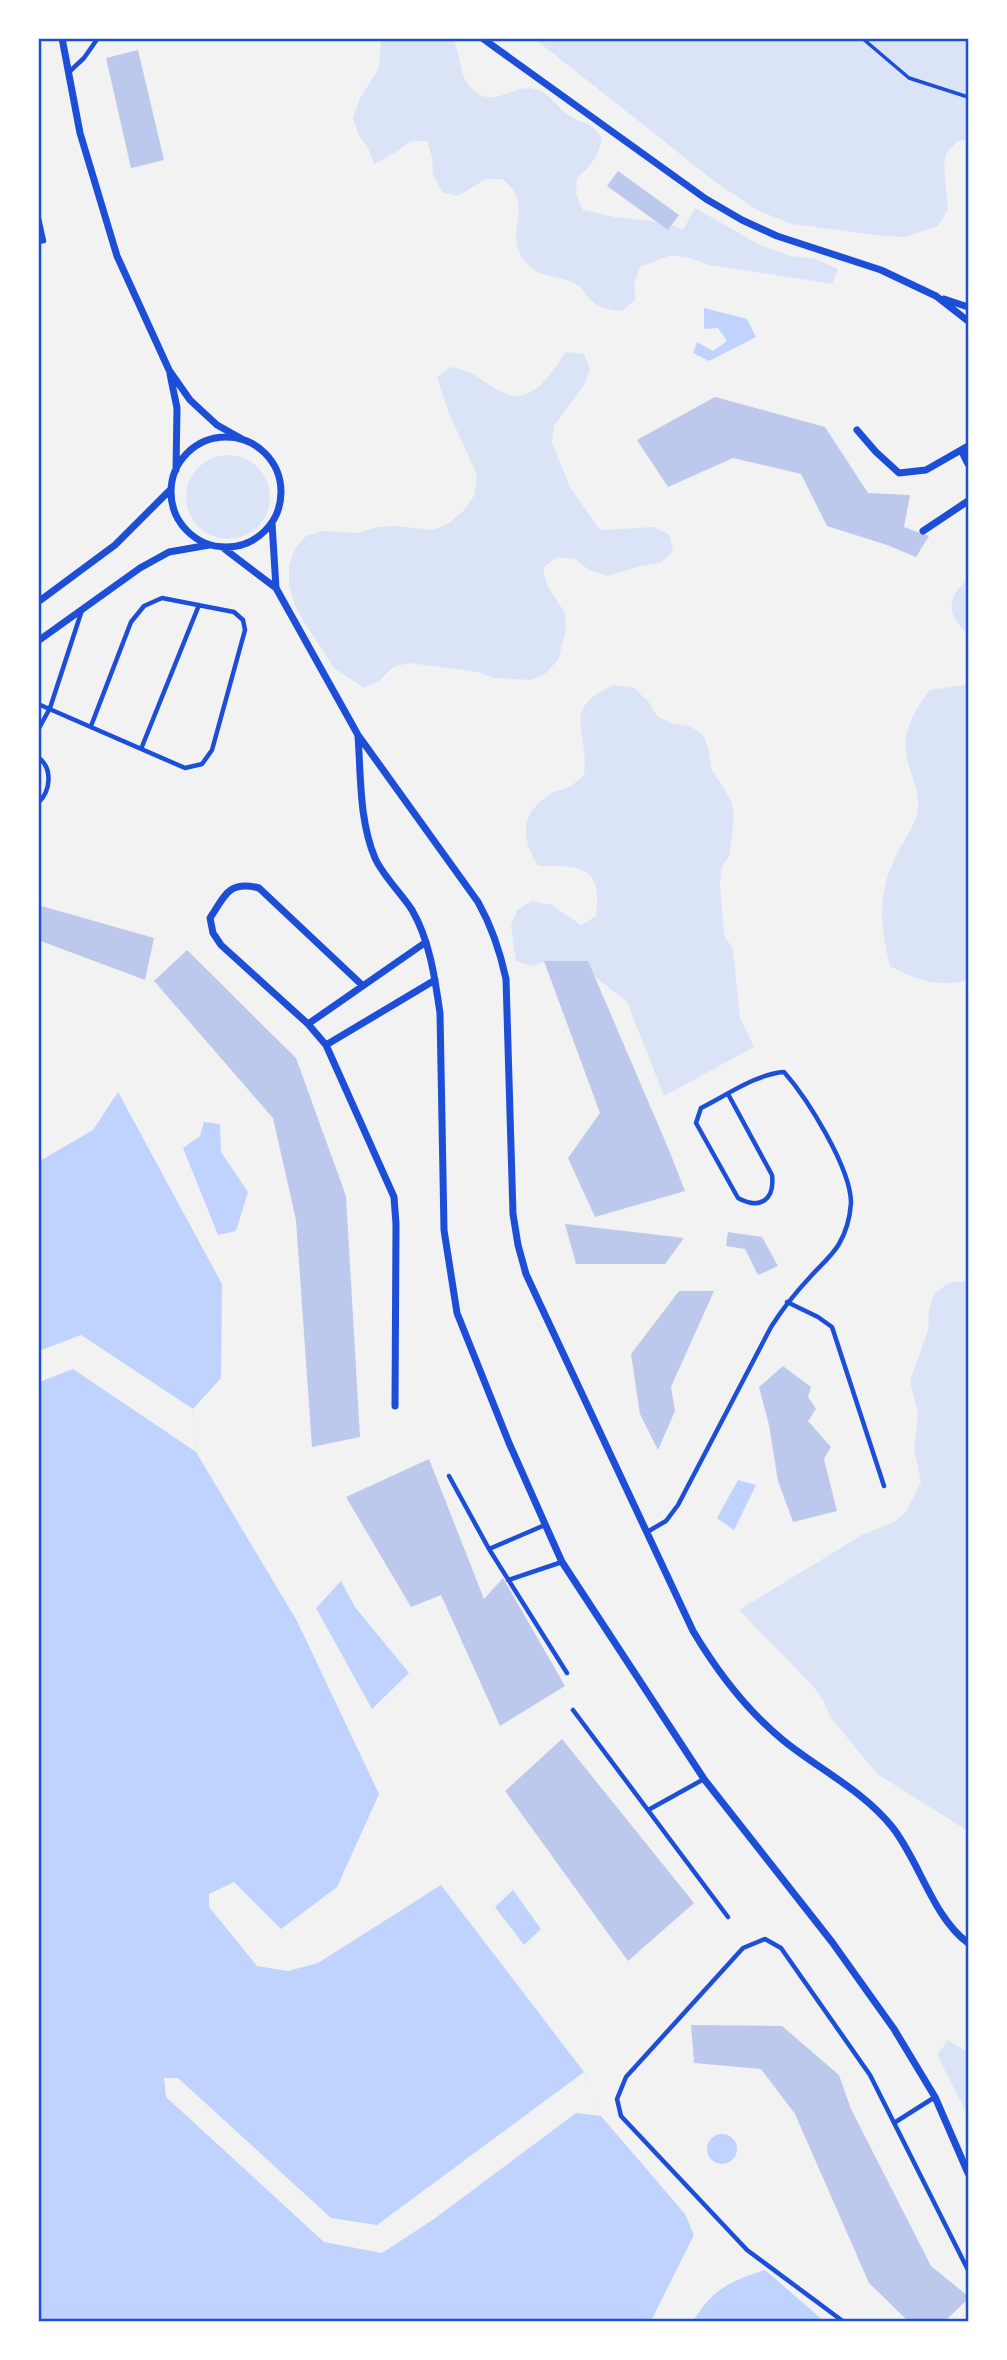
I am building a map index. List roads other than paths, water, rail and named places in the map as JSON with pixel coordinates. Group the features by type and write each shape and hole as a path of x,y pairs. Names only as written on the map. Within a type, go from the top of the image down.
{"street":[{"path":"62,38 80,133 97,194 117,256 169,370 190,400 217,425 260,448 274,463 278,473 281,503 272,523 259,537 241,545 222,547 210,545 194,537 181,524 173,507 171,489 176,471 177,408 169,370"},
{"path":"481,38 646,159 718,206 777,236 881,270 936,296 968,307"},
{"path":"936,296 968,321"},
{"path":"857,430 899,473 926,470 965,448 968,464"},
{"path":"176,471 187,454 203,442 222,437 242,439"},
{"path":"38,601 115,545 171,489"},
{"path":"923,531 968,501"},
{"path":"272,523 276,588"},
{"path":"38,641 140,568 169,552 210,545"},
{"path":"222,547 276,588 358,735 478,902 496,939 506,989 513,1214 526,1274 693,1631 733,1692 758,1719 885,1818 903,1842 947,1920 968,1943"},
{"path":"358,735 365,828 376,860 413,912 426,942 435,980 440,1013 444,1230 457,1313 499,1419 562,1562 704,1779 832,1942 894,2029 934,2097 968,2173"},
{"path":"362,985 258,888 243,884 228,890 210,918 213,933 221,945 307,1024 326,1045 394,1197 395,1406"},
{"path":"307,1024 426,942"},
{"path":"326,1045 435,980"}],"lane":[{"path":"67,74 84,58 98,38"},
{"path":"38,214 44,241 38,242"},
{"path":"38,704 185,768 202,764 212,750 245,629 243,620 234,612 162,598 144,606 131,622 91,726"},
{"path":"141,749 199,605"},
{"path":"38,730 50,708 82,609"},
{"path":"38,757 44,761 50,779 45,797 38,803"},
{"path":"647,1532 666,1521 678,1505 771,1326 787,1303 839,1245 848,1223 851,1202 847,1179 824,1132 784,1072 770,1073 728,1094 701,1108 696,1123 738,1198 749,1204 759,1203 769,1197 774,1188 772,1175 728,1094"},
{"path":"787,1303 818,1317 832,1327 884,1486"},
{"path":"449,1476 489,1549 567,1673"},
{"path":"489,1549 545,1525"},
{"path":"508,1580 562,1562"},
{"path":"573,1710 728,1917"},
{"path":"650,1810 704,1779"},
{"path":"844,2322 747,2250 621,2116 617,2099 626,2077 743,1948 765,1939 781,1948 842,2034 870,2075 968,2270"},
{"path":"894,2123 934,2097"}],"water":[{"path":"704,308 747,319 756,337 709,361 693,353 697,342 713,351 727,341 718,328 704,329"},
{"path":"118,1092 222,1284 221,1378 193,1409 196,1452 297,1621 379,1794 337,1887 281,1929 234,1882 209,1894 209,1907 257,1966 288,1971 318,1963 441,1885 584,2072 601,2116 685,2214 694,2235 651,2321 39,2321 38,1162 93,1130"},
{"path":"204,1122 220,1124 221,1152 248,1192 236,1231 218,1235 183,1148 200,1136"},
{"path":"738,1480 756,1485 734,1530 717,1518"},
{"path":"341,1581 355,1607 409,1673 372,1709 316,1608"},
{"path":"513,1890 541,1929 524,1945 495,1907"},
{"path":"722,2134 733,2138 737,2149 733,2160 722,2164 711,2160 707,2149 711,2138"},
{"path":"765,2270 824,2321 693,2321 708,2301 723,2288"}]}
